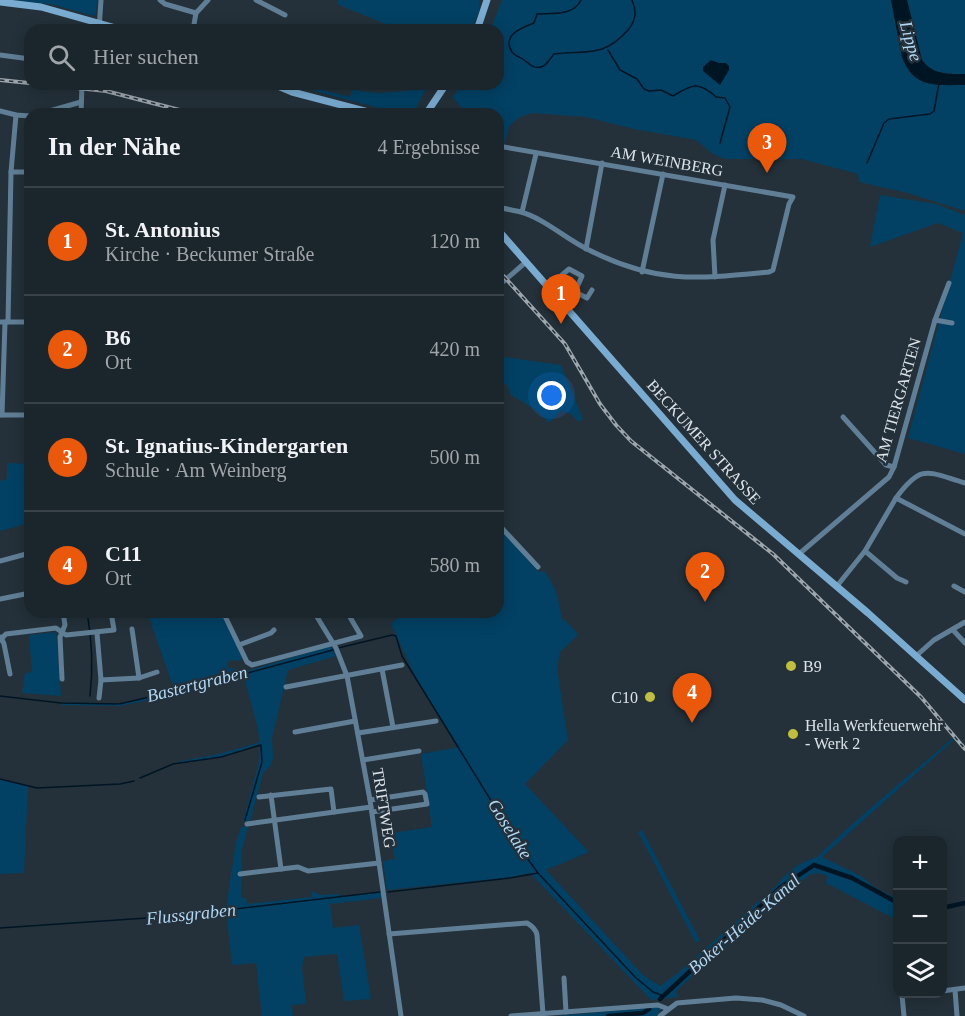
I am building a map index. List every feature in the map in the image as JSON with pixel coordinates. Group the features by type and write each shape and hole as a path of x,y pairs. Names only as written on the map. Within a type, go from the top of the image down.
{"main road":[{"path":"479,24 487,0"},
{"path":"0,2 41,7 90,24"},
{"path":"290,90 353,108"},
{"path":"430,108 442,90"},
{"name":"BECKUMER STRASSE","path":"504,238 745,510 837,586 965,700"}],"street":[{"path":"99,24 101,0"},
{"path":"160,0 165,4 195,13"},
{"path":"194,24 195,13 208,0"},
{"path":"256,0 285,15"},
{"path":"0,55 24,58"},
{"path":"81,108 82,90"},
{"path":"60,108 81,102"},
{"path":"0,111 24,116"},
{"path":"15,115 1,415 24,416"},
{"name":"AM WEINBERG","path":"504,147 793,197 789,204 773,270 715,277"},
{"path":"522,212 536,154"},
{"path":"586,249 602,163"},
{"path":"11,172 24,172"},
{"path":"642,272 663,174"},
{"path":"504,208 522,212 586,249 642,272 675,277 715,277 712,240 725,185"},
{"path":"0,236 9,236"},
{"path":"504,281 526,262"},
{"path":"548,287 569,269 582,276 575,292 587,298 592,290"},
{"name":"AM TIERGARTEN","path":"799,554 881,485 894,467 935,320 949,283"},
{"name":"AM TIERGARTEN","path":"935,320 952,324"},
{"path":"4,322 24,322"},
{"path":"843,417 886,465 894,467"},
{"path":"837,586 865,551 896,498 912,477 931,473 965,483"},
{"path":"896,498 965,534"},
{"path":"504,530 538,567"},
{"path":"865,551 897,578 906,582"},
{"path":"0,561 24,555"},
{"path":"954,586 965,592"},
{"path":"0,598 24,593"},
{"path":"62,679 60,638 65,625 64,618"},
{"path":"10,674 1,638 6,634 56,628 66,635 114,630 112,618"},
{"path":"226,618 247,662 252,665 335,647 361,636 350,618"},
{"name":"TRIFTWEG","path":"318,618 335,647 347,676 371,806 401,1016"},
{"path":"916,656 934,640 965,622"},
{"path":"132,629 139,678"},
{"path":"239,645 274,630"},
{"path":"952,630 965,643"},
{"path":"92,633 101,680 99,698"},
{"path":"286,687 402,665"},
{"path":"382,669 393,727"},
{"path":"101,680 139,678 158,672"},
{"path":"295,732 355,721"},
{"path":"358,733 436,721"},
{"path":"363,760 419,751"},
{"path":"259,797 331,789 334,812"},
{"path":"247,824 371,806 423,792 427,804 371,806"},
{"path":"271,795 280,869"},
{"path":"240,874 298,867 308,871 379,863"},
{"path":"389,934 527,923 536,930 537,935 543,1014"},
{"path":"564,978 566,1012"},
{"path":"947,991 965,988"},
{"path":"954,990 957,1016"},
{"path":"660,1016 684,1001 749,998 781,1005 804,1016"},
{"path":"902,998 904,1016"},
{"path":"511,1016 658,1005 668,1009"}],"shaded area":[{"path":"13,0 97,0 96,14 94,16 55,5"},
{"path":"338,0 480,0 479,12 474,24 385,24 337,4"},
{"path":"502,0 891,0 902,57 913,75 927,83 965,85 965,211 908,193 859,182 858,174 802,159 725,159 713,154 696,140 634,129 586,117 532,113 520,117 509,126 504,143 504,108 462,108 452,97 457,90 504,90 504,24 492,24"},
{"path":"907,0 965,0 965,74 947,74 936,71 922,60"},
{"path":"323,90 350,97 352,90 378,93 425,90 416,108 379,108 314,91"},
{"path":"880,195 936,204 965,215 965,454 908,438 963,233 938,223 870,247"},
{"path":"504,357 561,365 583,419 579,422 571,414 561,410 549,423 536,410 511,395 507,385 504,384"},
{"path":"7,463 24,464 24,525 0,531 0,481 7,479"},
{"path":"504,533 539,572 544,571 548,576 560,606 562,620 564,619 577,633 577,636 560,652 557,668 568,740 525,784 589,852 546,870 643,975 660,986 679,972 777,885 785,875 800,864 817,857 954,737 955,739 822,857 861,876 877,889 893,896 893,918 826,883 827,876 818,873 809,875 679,988 676,992 678,997 651,1000 530,873 505,878 387,890 383,861 395,859 391,833 432,827 421,754 459,747 415,676 391,624 398,618 504,618"},
{"path":"149,618 224,618 243,657 240,661 231,660 227,663 228,668 250,670 331,646 336,656 288,670 272,738 273,758 271,765 263,773 250,821 243,821 259,761 259,744 221,757 173,764 260,742 244,677 198,690 120,706 61,705 61,703 119,704 175,692"},
{"path":"56,632 61,696 22,693 25,673 32,672 29,635"},
{"path":"0,779 28,786 24,873 0,874"},
{"path":"248,826 242,850 241,898 246,898 247,904 312,897 311,891 321,895 339,894 340,896 381,892 381,898 330,904 333,928 359,925 371,999 344,1001 337,954 304,957 302,968 306,1004 292,1005 293,1016 262,1016 256,963 232,965 226,909 236,842 241,827"},
{"path":"642,830 700,940 696,943 638,832"},
{"path":"658,1007 661,1009 656,1016 555,1016"}],"water":[{"name":"Lippe","path":"891,0 907,0 922,60 926,65 947,74 965,74 965,85 935,85 913,75 902,57"},
{"path":"711,60 726,63 729,66 720,85 703,71 703,67"}],"waterway":[{"path":"581,0 578,5 568,11 537,14 534,23 519,29 511,36 509,46 512,52 532,66 538,67 545,65 554,54 602,49 619,39 631,26 635,16 632,0"},
{"path":"608,50 620,70 637,79 644,89 661,90 673,96 690,87 700,86 716,97 725,98 730,107 720,143"},
{"path":"867,163 884,123 889,119 930,114 934,111 939,83"},
{"path":"88,618 92,654 90,696"},
{"name":"Goselake","path":"338,648 396,636 402,656 522,851 538,873 635,977 653,992 664,996"},
{"name":"Bastertgraben","path":"0,696 61,703 119,704 207,684 333,650"},
{"path":"140,778 173,764 221,757 261,745 262,762 245,820"},
{"path":"0,779 37,788 120,784 134,781"},
{"name":"Boker-Heide-Kanal","path":"660,999 781,887 814,865 852,878 893,900"},
{"name":"Flussgraben","path":"388,892 538,873"},
{"name":"Flussgraben","path":"0,928 176,916 380,892"},
{"name":"Boker-Heide-Kanal","path":"947,907 965,903"},
{"name":"Boker-Heide-Kanal","path":"608,1016 643,1013 649,1009"}],"railway":[{"path":"0,80 24,82"},
{"path":"96,90 172,108"},
{"path":"504,277 565,344 600,404 631,441 773,554 921,697 965,749"}],"place":[{"name":"St. Ignatius-Kindergarten","path":"767,173"},
{"name":"St. Antonius","path":"561,324"},
{"name":"B6","path":"705,602"},
{"name":"B9","path":"791,666"},
{"name":"C10","path":"650,697"},
{"name":"C11","path":"692,723"},
{"name":"Hella Werkfeuerwehr - Werk 2","path":"793,734"}]}
